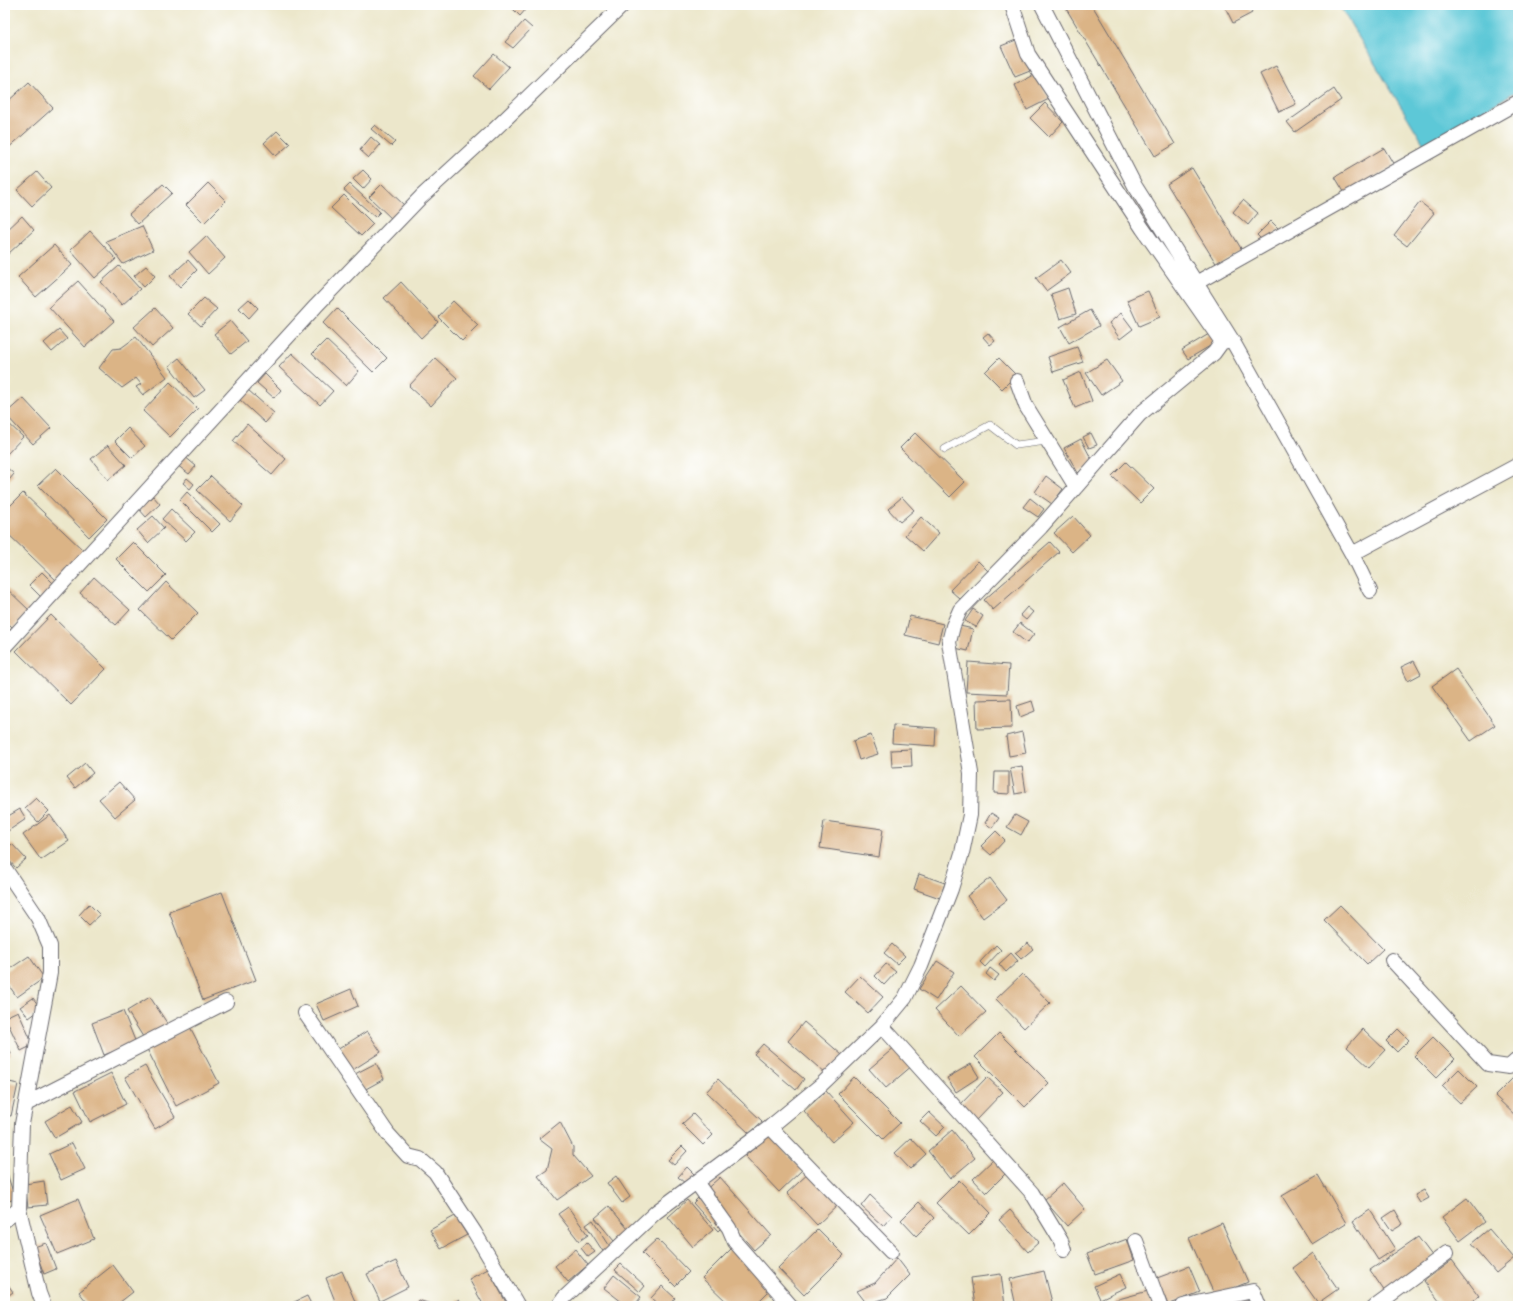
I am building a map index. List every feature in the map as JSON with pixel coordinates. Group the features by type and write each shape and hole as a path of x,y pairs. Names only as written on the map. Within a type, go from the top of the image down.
{"street":[{"path":"5,646 311,312 421,197 494,130 623,5"},
{"path":"1012,5 1028,54 1143,229 1227,341"},
{"path":"1042,5 1135,186 1196,283 1227,341 1352,554 1370,591"},
{"path":"1196,283 1518,102"},
{"path":"559,1306 564,1298 656,1212 770,1127 821,1085 882,1026 905,998 921,966 958,867 970,816 971,773 949,642 953,626 960,610 1041,527 1140,414 1227,341"},
{"path":"1017,381 1026,406 1076,487"},
{"path":"1352,554 1518,465"},
{"path":"5,869 38,918 50,946 50,973 22,1124 20,1209 39,1293 44,1306"},
{"path":"1392,960 1488,1064 1508,1067 1518,1059"},
{"path":"26,1104 226,1002"},
{"path":"305,1013 388,1134 408,1156 420,1159 435,1172 475,1233 518,1306"},
{"path":"882,1026 1032,1193 1061,1241 1064,1250"},
{"path":"770,1127 892,1252"},
{"path":"696,1182 729,1228 734,1242 791,1306"},
{"path":"5,1220 20,1209"},
{"path":"1136,1241 1160,1306"},
{"path":"1375,1306 1447,1253"},
{"path":"1183,1306 1253,1291 1259,1306"}],"lane":[{"path":"946,449 990,425 1016,445 1047,441"}],"water":[{"path":"1339,5 1518,5 1518,90 1425,146"}],"building":[{"path":"509,5 522,5 526,9 520,16"},
{"path":"1064,5 1092,5 1175,144 1155,156"},
{"path":"1224,5 1248,5 1252,13 1233,23"},
{"path":"524,21 532,28 513,48 505,42"},
{"path":"1016,40 1030,71 1015,77 1001,46"},
{"path":"494,54 509,67 489,89 474,76"},
{"path":"1276,66 1296,104 1279,112 1260,74"},
{"path":"1036,74 1049,99 1027,110 1015,85"},
{"path":"29,82 53,108 5,151 5,104"},
{"path":"1334,89 1341,100 1295,132 1287,122"},
{"path":"1045,103 1063,122 1049,137 1030,118"},
{"path":"375,125 395,142 391,146 371,129"},
{"path":"277,131 290,144 276,156 264,143"},
{"path":"371,137 380,145 369,158 360,150"},
{"path":"1384,148 1394,165 1346,195 1335,177"},
{"path":"1192,168 1242,250 1217,265 1167,184"},
{"path":"363,170 372,179 363,189 353,179"},
{"path":"37,172 51,188 32,206 17,190"},
{"path":"208,183 226,201 204,223 186,205"},
{"path":"163,184 172,193 138,224 129,214"},
{"path":"350,184 380,212 375,217 344,190"},
{"path":"382,184 406,207 393,220 369,197"},
{"path":"344,195 373,224 361,236 331,208"},
{"path":"1243,200 1258,213 1248,225 1233,212"},
{"path":"1420,202 1434,213 1407,246 1394,236"},
{"path":"22,216 34,230 8,254 5,251 5,232"},
{"path":"1271,221 1279,229 1265,243 1257,235"},
{"path":"142,226 153,250 123,264 106,241"},
{"path":"90,231 116,259 95,278 70,250"},
{"path":"206,236 225,258 208,274 189,252"},
{"path":"54,245 72,265 36,297 18,277"},
{"path":"188,260 197,270 180,287 170,276"},
{"path":"1061,260 1071,273 1046,291 1036,278"},
{"path":"119,266 140,289 122,305 101,282"},
{"path":"146,266 155,276 144,287 134,276"},
{"path":"78,281 114,321 85,347 49,307"},
{"path":"401,282 438,322 421,338 384,298"},
{"path":"1068,288 1076,314 1060,319 1051,294"},
{"path":"1148,291 1160,317 1139,326 1127,300"},
{"path":"204,298 217,309 201,326 188,314"},
{"path":"249,299 258,308 249,318 239,308"},
{"path":"453,301 478,325 462,341 438,317"},
{"path":"155,308 173,328 152,347 134,327"},
{"path":"337,308 387,358 373,372 323,323"},
{"path":"1090,310 1099,326 1069,343 1060,327"},
{"path":"1121,313 1133,329 1120,339 1109,323"},
{"path":"230,321 247,341 231,354 214,334"},
{"path":"59,330 67,339 52,352 44,343"},
{"path":"988,333 995,341 990,345 983,337"},
{"path":"1209,334 1215,343 1188,359 1182,350"},
{"path":"136,337 167,377 143,395 136,387 141,384 136,378 122,388 99,368 113,349 121,348"},
{"path":"326,340 359,371 346,386 312,354"},
{"path":"1077,347 1083,362 1053,372 1048,357"},
{"path":"292,353 333,391 320,405 279,367"},
{"path":"179,358 205,390 194,398 169,366"},
{"path":"435,358 457,378 431,406 409,386"},
{"path":"999,358 1016,375 1002,389 985,372"},
{"path":"1107,360 1122,381 1101,395 1086,373"},
{"path":"1081,372 1092,401 1075,408 1063,380"},
{"path":"265,374 281,390 274,398 257,383"},
{"path":"170,382 198,409 170,437 143,411"},
{"path":"248,390 274,413 265,423 239,399"},
{"path":"23,398 51,428 33,444 5,414"},
{"path":"5,420 23,437 6,455 5,454"},
{"path":"247,424 286,459 272,475 233,441"},
{"path":"128,428 145,446 132,458 115,441"},
{"path":"915,433 965,482 950,497 900,448"},
{"path":"1091,433 1097,445 1089,448 1083,437"},
{"path":"1081,439 1094,464 1078,473 1064,448"},
{"path":"108,445 126,465 108,480 91,459"},
{"path":"184,456 196,466 189,474 177,465"},
{"path":"1126,462 1154,489 1140,503 1112,476"},
{"path":"5,466 14,474 5,485"},
{"path":"56,468 107,519 89,537 38,485"},
{"path":"211,476 243,506 230,521 197,490"},
{"path":"1046,476 1063,489 1052,504 1035,492"},
{"path":"187,478 194,484 190,489 183,483"},
{"path":"187,492 220,524 212,532 180,500"},
{"path":"23,493 84,551 56,580 5,531 5,511"},
{"path":"153,496 160,504 146,517 139,509"},
{"path":"902,497 914,510 900,522 888,509"},
{"path":"1030,498 1044,509 1038,517 1023,507"},
{"path":"171,509 195,532 186,541 162,519"},
{"path":"153,516 164,528 148,543 137,530"},
{"path":"1073,516 1090,535 1072,552 1054,533"},
{"path":"921,517 939,533 923,551 905,535"},
{"path":"133,542 166,575 149,592 116,559"},
{"path":"1050,542 1059,552 993,610 984,600"},
{"path":"978,561 988,571 960,599 950,590"},
{"path":"42,572 56,586 43,599 29,585"},
{"path":"94,577 130,610 116,625 80,593"},
{"path":"166,582 198,613 171,640 140,610"},
{"path":"5,587 30,611 13,628 5,620"},
{"path":"1027,607 1033,612 1026,620 1020,615"},
{"path":"973,609 983,616 976,627 965,621"},
{"path":"51,615 106,669 71,705 16,651"},
{"path":"910,616 943,624 938,643 905,635"},
{"path":"1020,623 1034,634 1027,643 1013,632"},
{"path":"960,626 973,629 968,651 955,648"},
{"path":"1414,661 1421,674 1408,681 1401,667"},
{"path":"968,662 1009,665 1007,694 966,692"},
{"path":"1456,669 1495,725 1471,741 1432,686"},
{"path":"1011,699 1012,728 977,729 976,700"},
{"path":"1032,701 1035,711 1020,717 1017,706"},
{"path":"893,725 936,728 935,746 892,743"},
{"path":"1022,732 1026,753 1009,756 1006,736"},
{"path":"871,735 878,754 859,760 853,741"},
{"path":"911,749 912,766 892,767 891,750"},
{"path":"85,763 93,773 75,788 67,778"},
{"path":"1022,766 1026,792 1015,794 1010,768"},
{"path":"995,772 1009,772 1009,794 994,793"},
{"path":"119,782 135,800 115,817 99,799"},
{"path":"36,798 49,811 38,822 25,808"},
{"path":"20,809 26,819 5,833 5,818"},
{"path":"991,813 999,818 992,828 985,823"},
{"path":"50,815 69,841 41,860 23,835"},
{"path":"1015,815 1028,822 1021,835 1007,827"},
{"path":"824,821 883,829 879,857 820,848"},
{"path":"996,831 1005,840 991,855 981,846"},
{"path":"12,844 26,859 16,868 5,856 5,851"},
{"path":"919,874 945,883 940,898 914,889"},
{"path":"990,878 1007,900 983,918 967,896"},
{"path":"222,892 256,980 203,1000 169,912"},
{"path":"89,904 100,915 89,925 79,915"},
{"path":"1340,905 1383,949 1367,964 1324,920"},
{"path":"1028,943 1033,949 1021,959 1015,953"},
{"path":"892,944 905,956 897,964 884,953"},
{"path":"996,945 1001,950 985,967 980,962"},
{"path":"1011,953 1018,961 1006,972 999,964"},
{"path":"29,956 44,978 17,997 5,980 5,972"},
{"path":"937,961 954,972 936,1000 919,989"},
{"path":"886,964 896,972 884,985 875,976"},
{"path":"990,968 999,975 994,981 986,974"},
{"path":"1022,974 1050,1003 1024,1028 996,999"},
{"path":"860,976 883,997 868,1013 845,992"},
{"path":"961,986 986,1012 959,1036 935,1010"},
{"path":"351,989 358,1006 324,1021 316,1004"},
{"path":"150,997 169,1026 145,1040 127,1011"},
{"path":"33,998 41,1009 29,1018 20,1007"},
{"path":"18,1011 33,1045 21,1051 5,1017"},
{"path":"123,1011 136,1043 104,1055 92,1023"},
{"path":"804,1022 842,1055 826,1074 788,1041"},
{"path":"190,1027 219,1083 176,1106 147,1049"},
{"path":"1363,1029 1385,1050 1369,1067 1347,1047"},
{"path":"1398,1029 1409,1040 1397,1052 1386,1041"},
{"path":"367,1031 381,1052 351,1071 337,1050"},
{"path":"999,1033 1049,1083 1025,1107 975,1057"},
{"path":"1433,1037 1455,1059 1436,1078 1414,1056"},
{"path":"5,1039 11,1054 5,1057"},
{"path":"763,1044 804,1079 796,1090 754,1054"},
{"path":"896,1046 913,1065 886,1088 869,1069"},
{"path":"376,1063 384,1079 364,1090 355,1074"},
{"path":"971,1064 979,1077 956,1092 947,1078"},
{"path":"145,1066 175,1117 155,1129 125,1077"},
{"path":"1459,1069 1477,1087 1460,1103 1442,1086"},
{"path":"111,1073 126,1104 90,1122 75,1091"},
{"path":"854,1077 900,1123 883,1139 838,1094"},
{"path":"987,1077 1003,1092 975,1121 959,1106"},
{"path":"1513,1078 1518,1083 1518,1118 1495,1096"},
{"path":"718,1079 762,1121 750,1134 706,1092"},
{"path":"5,1081 18,1084 11,1116 5,1115"},
{"path":"826,1091 854,1122 832,1142 804,1111"},
{"path":"72,1105 82,1122 55,1138 45,1121"},
{"path":"929,1112 945,1127 936,1136 920,1121"},
{"path":"693,1114 713,1135 703,1145 682,1124"},
{"path":"560,1122 573,1147 573,1155 591,1176 557,1200 538,1176 547,1170 552,1149 539,1139"},
{"path":"952,1130 975,1158 950,1179 928,1151"},
{"path":"770,1135 802,1170 779,1192 745,1156"},
{"path":"911,1138 926,1154 910,1169 895,1153"},
{"path":"72,1143 85,1169 61,1180 49,1154"},
{"path":"682,1146 687,1151 674,1165 668,1160"},
{"path":"995,1158 1008,1171 986,1193 973,1179"},
{"path":"687,1167 696,1176 687,1185 678,1177"},
{"path":"810,1172 840,1203 817,1225 787,1193"},
{"path":"7,1173 15,1199 5,1202 5,1174"},
{"path":"1318,1175 1346,1223 1312,1244 1282,1196"},
{"path":"616,1176 630,1197 622,1203 607,1183"},
{"path":"720,1177 771,1235 754,1250 703,1192"},
{"path":"959,1180 991,1213 969,1235 936,1203"},
{"path":"44,1181 47,1205 28,1207 25,1184"},
{"path":"1063,1183 1085,1209 1067,1226 1044,1200"},
{"path":"1424,1190 1429,1198 1420,1203 1415,1195"},
{"path":"870,1195 892,1216 883,1226 861,1206"},
{"path":"698,1198 723,1226 718,1231 693,1203"},
{"path":"1467,1198 1485,1222 1460,1241 1442,1217"},
{"path":"78,1199 94,1239 57,1254 40,1215"},
{"path":"687,1200 713,1230 693,1247 668,1217"},
{"path":"919,1202 934,1218 916,1236 901,1220"},
{"path":"609,1206 628,1229 614,1241 595,1218"},
{"path":"568,1207 588,1235 579,1241 558,1214"},
{"path":"1010,1210 1039,1242 1028,1252 999,1220"},
{"path":"1370,1210 1395,1249 1378,1260 1353,1221"},
{"path":"1395,1210 1403,1224 1392,1231 1383,1218"},
{"path":"455,1216 467,1235 441,1249 430,1230"},
{"path":"593,1220 611,1248 604,1253 586,1225"},
{"path":"1222,1223 1248,1282 1215,1296 1189,1238"},
{"path":"818,1229 844,1255 804,1295 778,1268"},
{"path":"1489,1229 1514,1258 1496,1273 1471,1244"},
{"path":"1418,1237 1433,1257 1385,1292 1370,1270"},
{"path":"657,1239 689,1272 675,1286 642,1253"},
{"path":"1127,1239 1134,1260 1095,1274 1087,1254"},
{"path":"46,1243 56,1269 44,1274 34,1247"},
{"path":"587,1243 595,1252 588,1257 581,1248"},
{"path":"733,1247 773,1287 754,1306 731,1306 702,1278"},
{"path":"575,1249 588,1265 568,1282 555,1266"},
{"path":"1313,1253 1338,1289 1318,1303 1293,1268"},
{"path":"897,1258 910,1275 887,1298 867,1304 857,1291 875,1283"},
{"path":"1452,1260 1479,1296 1466,1306 1443,1306 1424,1281"},
{"path":"396,1261 408,1287 380,1301 367,1274"},
{"path":"621,1264 645,1286 640,1292 615,1270"},
{"path":"113,1265 133,1292 115,1306 90,1306 79,1292"},
{"path":"1189,1266 1200,1292 1168,1305 1157,1278"},
{"path":"488,1269 508,1306 484,1306 469,1279"},
{"path":"342,1271 357,1306 337,1306 326,1278"},
{"path":"1044,1271 1053,1306 1016,1306 1010,1279"},
{"path":"1001,1274 1005,1306 975,1306 971,1278"},
{"path":"1120,1274 1126,1287 1100,1299 1094,1286"},
{"path":"614,1275 641,1297 634,1306 627,1306 604,1288"},
{"path":"5,1280 13,1292 5,1298"},
{"path":"662,1286 675,1298 668,1306 660,1306 651,1298"},
{"path":"1148,1291 1152,1306 1116,1306 1115,1300"},
{"path":"307,1296 312,1306 291,1306 290,1304"},
{"path":"459,1299 464,1306 449,1306"},
{"path":"418,1300 431,1304 431,1306 414,1306"}]}
